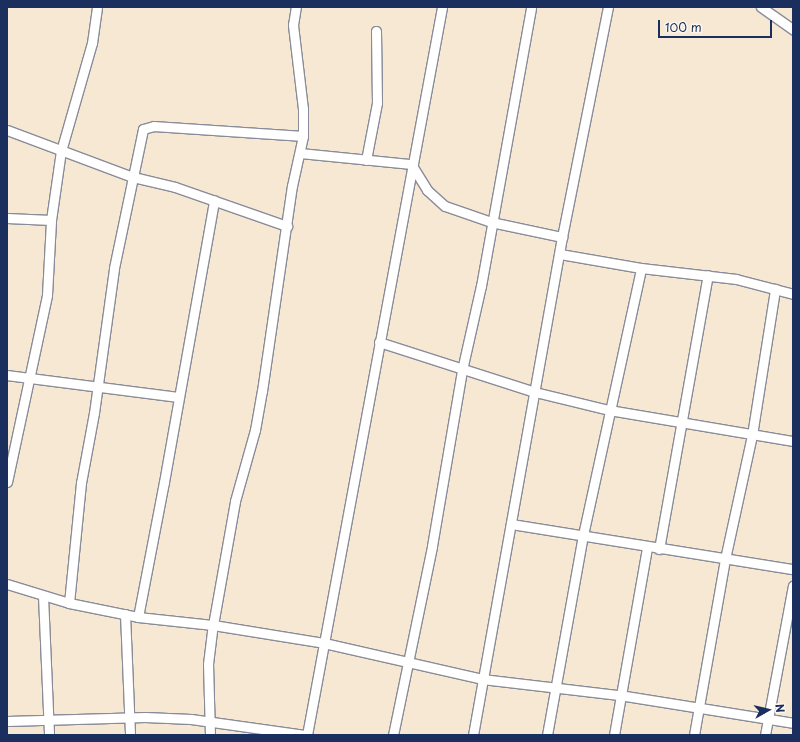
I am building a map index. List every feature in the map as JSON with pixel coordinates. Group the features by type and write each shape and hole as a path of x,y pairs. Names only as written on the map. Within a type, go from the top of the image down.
{"street":[{"path":"7,482 47,295 51,220 61,150 92,43 97,7"},
{"path":"210,735 208,664 213,625 235,501 255,430 287,226 303,136 303,108 293,25 296,7"},
{"path":"7,721 129,716 210,722 306,735 411,164 442,7"},
{"path":"393,735 432,546 462,370 481,286 491,222 531,7"},
{"path":"473,735 562,237 608,7"},
{"path":"761,7 793,29"},
{"path":"366,160 377,103 376,31"},
{"path":"69,603 81,483 114,268 141,134 148,126 303,136"},
{"path":"7,130 133,177 214,200 287,226"},
{"path":"300,153 411,164"},
{"path":"411,164 427,190 445,206 491,222 562,237"},
{"path":"138,617 164,482 214,200"},
{"path":"7,218 51,220"},
{"path":"560,254 641,268 708,275 793,294"},
{"path":"547,735 554,687 584,535 641,268"},
{"path":"659,549 680,423 708,275"},
{"path":"694,735 725,559 752,435 775,289"},
{"path":"379,342 462,370 535,392 610,410 793,441"},
{"path":"7,374 178,397"},
{"path":"511,524 793,570"},
{"path":"614,735 619,695 647,547"},
{"path":"7,584 69,603 138,617 213,625 324,643 407,664 482,679 619,695 793,723"},
{"path":"765,735 793,586"},
{"path":"43,596 49,735"},
{"path":"125,614 130,735"}]}
